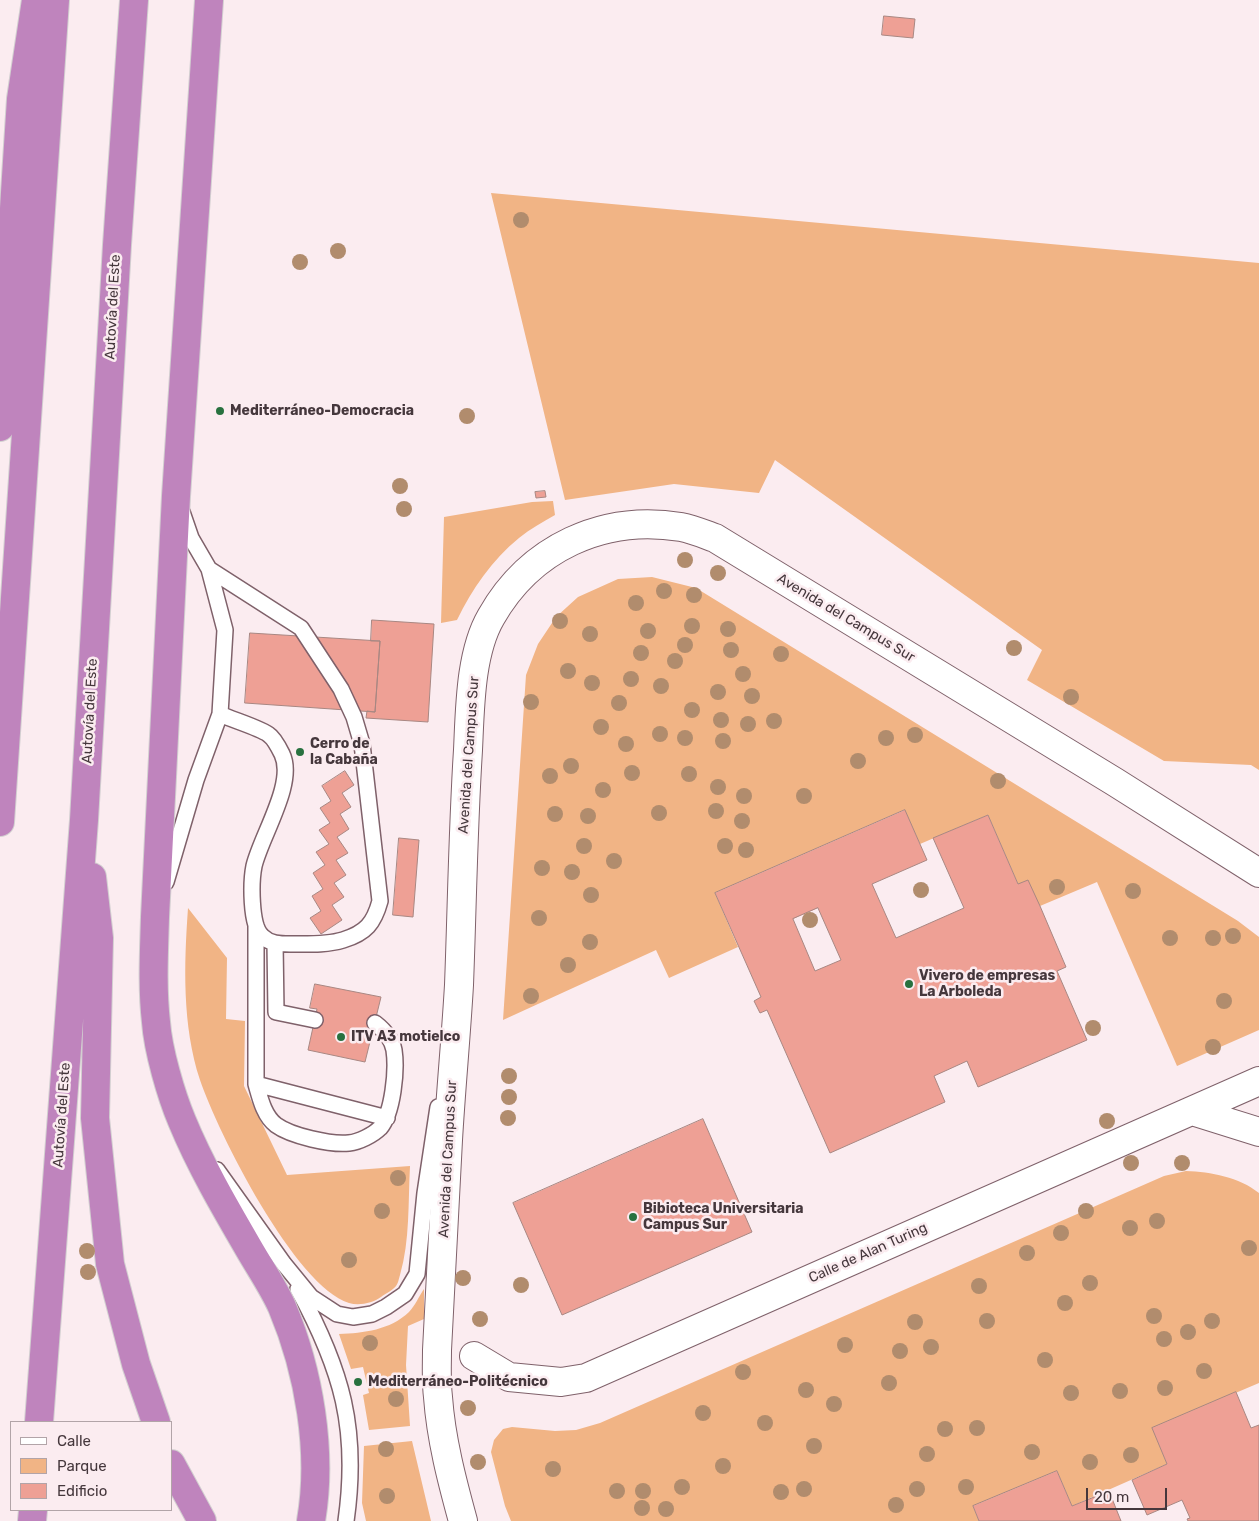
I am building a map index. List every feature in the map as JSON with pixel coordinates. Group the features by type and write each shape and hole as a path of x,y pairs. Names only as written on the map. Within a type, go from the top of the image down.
{"highway":[{"path":"0,427 22,99 36,0"},
{"path":"0,822 55,0"},
{"name":"Autovía del Este","path":"39,1421 84,820 117,245 134,0"},
{"path":"209,0 176,496 153,983 156,1024 166,1072 181,1119 203,1168 282,1306 297,1352 315,1434 315,1499 311,1521"},
{"path":"84,820 100,938 95,1118 110,1264 136,1364 156,1421"},
{"path":"172,1466 202,1521"}],"street":[{"name":"Avenida del Campus Sur","path":"463,1521 454,1489 442,1429 438,1396 437,1350 458,987 472,690 478,651 490,618 510,588 549,553 588,534 627,524 683,527 715,538 1259,872"},
{"name":"Calle de Alan Turing","path":"474,1356 509,1377 561,1382 586,1378 1259,1082"},
{"path":"1192,1111 1259,1132"}],"lane":[{"path":"155,917 196,780 220,714 225,630 209,569 191,538 176,496"},
{"path":"209,569 301,628 341,689 354,717 362,744 380,901 375,918 366,929 343,940 313,944 275,944 261,935 256,926"},
{"path":"220,714 269,735 282,754 286,769 281,793 254,866 252,899 256,926 256,1084 263,1107 274,1124 290,1132 333,1143 350,1143 366,1137 379,1129 387,1118 395,1077 394,1049 385,1031 375,1023"},
{"path":"275,944 276,1012 315,1020"},
{"path":"181,1119 284,1264 311,1297 337,1314 353,1317 372,1314 405,1294 417,1274 429,1163 458,987"},
{"path":"256,1084 387,1118"},
{"path":"284,1264 309,1309 330,1354 346,1411 350,1439 350,1491 346,1521"}],"green space":[{"path":"491,193 1259,263 1259,770 1251,765 1164,761 1027,680 1042,650 775,460 759,493 674,484 565,500"},
{"path":"553,501 555,515 523,535 491,565 469,597 457,620 441,623 444,517 532,502"},
{"path":"652,577 696,588 1238,921 1259,937 1259,1030 1177,1066 1097,882 1040,906 1018,884 988,815 920,844 904,810 715,893 738,947 669,978 656,950 503,1020 526,675 538,644 556,617 578,597 618,579"},
{"path":"188,908 227,958 226,1019 245,1021 244,1086 287,1175 410,1166 406,1248 400,1275 395,1287 374,1301 361,1304 349,1303 328,1291 305,1268 261,1205 223,1135 200,1080 190,1038 185,973"},
{"path":"1186,1171 1234,1179 1259,1193 1259,1383 1153,1428 1167,1464 1072,1506 1057,1471 973,1506 979,1521 511,1521 505,1506 491,1452 494,1440 503,1429 512,1427 555,1431 576,1430 600,1423 1164,1176"},
{"path":"424,1289 424,1319 408,1326 406,1365 410,1426 369,1430 363,1395 369,1393 363,1367 351,1369 339,1334 358,1333 394,1323 409,1312"},
{"path":"412,1441 431,1521 366,1521 362,1503 364,1446"}],"building":[{"path":"884,16 915,19 913,38 882,35"},
{"path":"545,491 546,497 536,498 535,492"},
{"path":"372,620 434,624 428,722 366,718 367,711 375,712 380,641 371,641"},
{"path":"250,633 380,641 375,712 245,703"},
{"path":"345,771 354,785 342,793 351,807 340,814 349,829 337,837 348,853 336,860 346,875 334,883 344,897 332,905 342,920 321,934 310,918 321,911 312,896 323,889 313,873 325,865 316,852 329,844 319,830 330,823 320,808 331,801 322,786"},
{"name":"Vivero de empresas La Arboleda","path":"905,810 927,860 872,884 896,938 964,908 933,838 988,815 1018,884 1028,880 1040,906 1066,967 1057,971 1087,1040 978,1087 967,1061 934,1076 945,1102 830,1153 767,1010 760,1013 754,1001 761,997 715,893","holes":["818,908 841,960 815,971 793,919"]},
{"path":"399,838 419,840 413,917 393,915"},
{"name":"ITV A3 motielco","path":"315,984 381,997 365,1062 308,1050 317,1009 310,1008"},
{"name":"Bibioteca Universitaria Campus Sur","path":"703,1119 752,1232 562,1315 513,1203"},
{"path":"1236,1392 1251,1428 1259,1425 1259,1521 1188,1521 1187,1519 1190,1518 1182,1500 1147,1515 1132,1480 1167,1464 1152,1428"},
{"path":"1057,1471 1072,1506 1109,1491 1121,1521 979,1521 973,1506"}],"place":[{"name":"Mediterráneo-Democracia","path":"220,411"},
{"name":"Cerro de la Cabaña","path":"300,752"},
{"name":"Vivero de empresas La Arboleda","path":"909,984"},
{"name":"ITV A3 motielco","path":"341,1037"},
{"name":"Bibioteca Universitaria Campus Sur","path":"633,1217"},
{"name":"Mediterráneo-Politécnico","path":"358,1382"}]}
